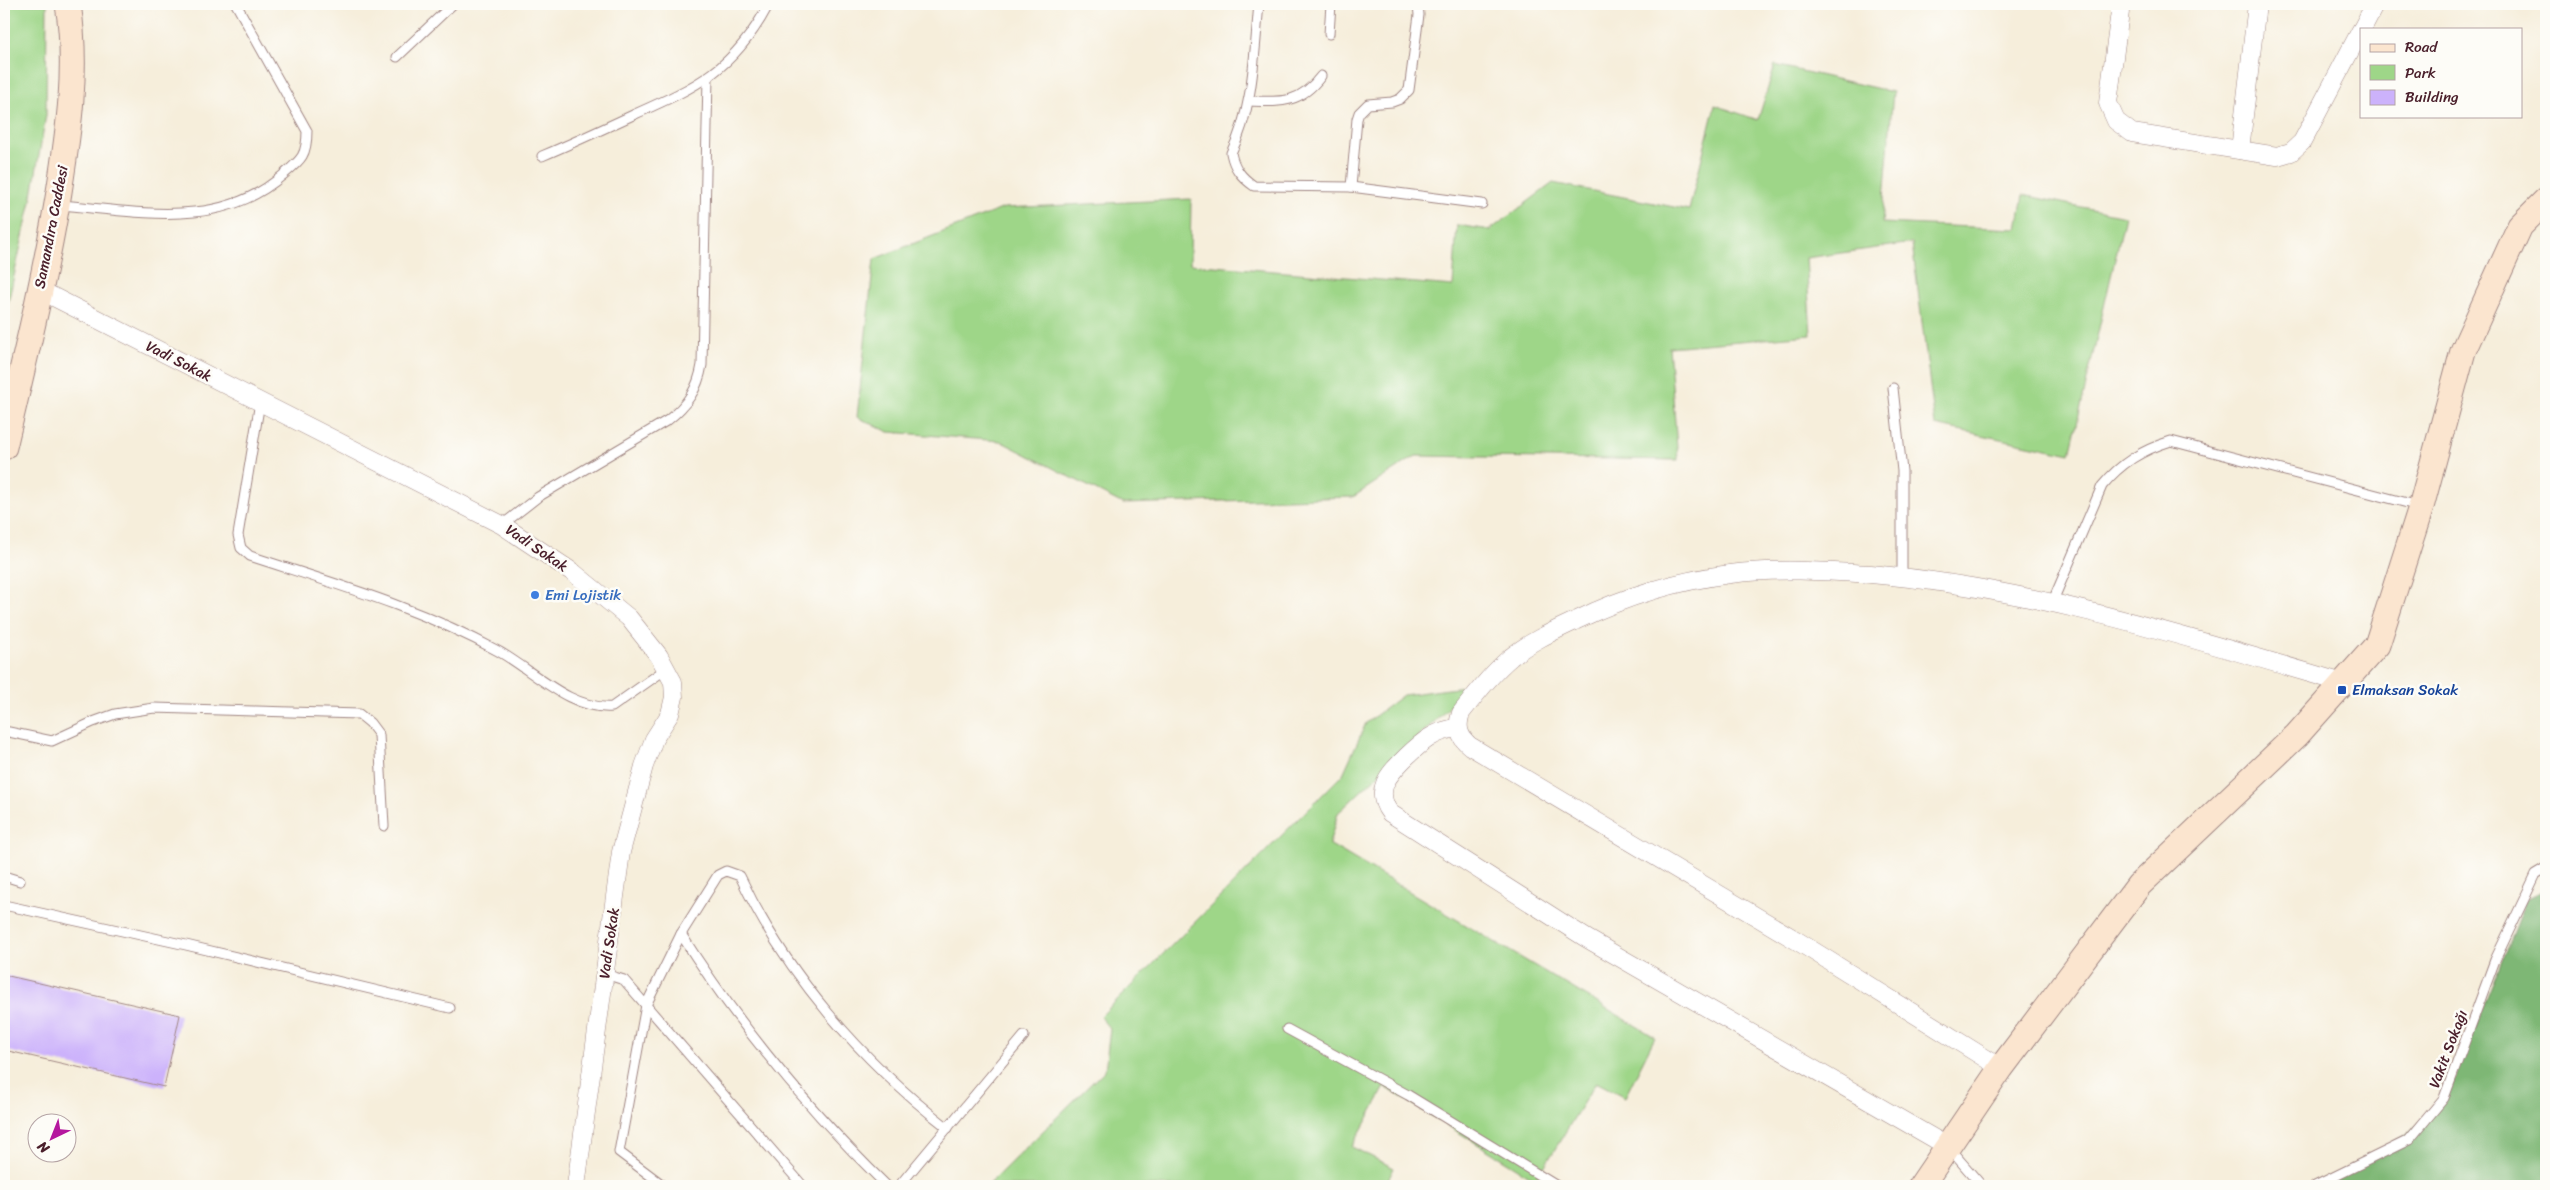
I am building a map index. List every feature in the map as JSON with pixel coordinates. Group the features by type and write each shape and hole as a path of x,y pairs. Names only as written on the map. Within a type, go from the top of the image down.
{"street":[{"name":"Samandıra Caddesi","path":"4,446 40,290 72,114 72,29 68,4"},
{"path":"2122,4 2108,103 2116,121 2132,133 2277,156 2284,155 2297,147 2311,127 2360,34"},
{"path":"2240,150 2257,4"},
{"path":"2363,28 2375,4"},
{"path":"1921,1186 2001,1068 2139,885 2297,735 2377,646 2421,507 2463,351 2520,226 2546,200"},
{"name":"Vadi Sokak","path":"40,290 502,525 574,573 629,618 659,656 673,682 673,706 666,723 654,739 627,822 618,872 576,1186"},
{"path":"2001,1068 1799,942 1470,746 1460,735 1458,728 1461,713 1495,672 1512,656 1552,632 1608,605 1639,594 1703,578 1760,571 1845,572 1958,584 2052,603 2178,635 2343,683"},
{"path":"1458,728 1431,735 1389,773 1382,792 1386,807 1390,813 1586,938 1947,1146"}],"lane":[{"path":"57,204 196,214 222,209 268,190 303,158 307,143 307,131 236,4"},
{"path":"397,58 453,4"},
{"path":"542,156 692,88 708,78 743,44 769,4"},
{"path":"1260,4 1250,101 1240,135 1231,153 1235,167 1246,180 1254,186 1351,187 1482,204"},
{"path":"1329,34 1331,4"},
{"path":"1351,187 1359,113 1373,102 1383,103 1400,99 1409,90 1418,4"},
{"path":"1250,101 1285,101 1295,98 1314,86 1321,76"},
{"path":"502,525 538,497 668,420 686,404 697,385 702,365 708,78"},
{"path":"1894,388 1902,471 1902,577"},
{"path":"260,402 238,535 242,548 250,556 398,604 430,617 500,652 582,704 612,707 666,668"},
{"path":"2052,603 2102,486 2112,474 2138,454 2171,442 2421,507"},
{"path":"4,731 52,741 92,722 115,714 154,708 359,714 370,723 379,736 384,826"},
{"name":"Vakit Sokağı","path":"2315,1186 2408,1140 2444,1098 2496,960 2536,874 2546,868"},
{"path":"664,1186 619,1152 646,1005 681,934 718,875 726,871 736,872 740,876 758,912 785,954 835,1021 890,1079 948,1128"},
{"path":"4,876 20,881"},
{"path":"4,905 186,945 450,1008"},
{"path":"681,934 721,994 786,1078 821,1118 887,1186"},
{"path":"605,974 624,980 803,1186"},
{"path":"1287,1028 1408,1095 1557,1186"},
{"path":"899,1186 1024,1036"},
{"path":"1947,1146 1982,1186"}],"green space":[{"path":"4,4 47,4 46,115 31,201 4,320"},
{"path":"1775,65 1893,92 1882,223 2017,229 2023,195 2125,216 2070,454 1935,425 1912,243 1806,258 1811,335 1669,347 1678,460 1416,456 1353,497 1123,504 1000,441 889,432 857,417 874,259 1004,208 1191,199 1190,264 1453,286 1457,225 1490,230 1553,183 1689,210 1715,105 1758,120"},
{"path":"1472,686 1338,813 1329,844 1655,1037 1625,1097 1596,1082 1536,1180 1385,1087 1352,1147 1394,1168 1385,1186 987,1186 1105,1070 1110,1029 1100,1017 1343,774 1366,723 1403,695"},
{"path":"2546,889 2546,1186 2318,1186 2412,1131 2451,1087 2526,899"}],"building":[{"path":"4,975 180,1015 164,1087 4,1050"}],"place":[{"name":"Emi Lojistik","path":"535,595"},
{"name":"Elmaksan Sokak","path":"2342,690"}]}
